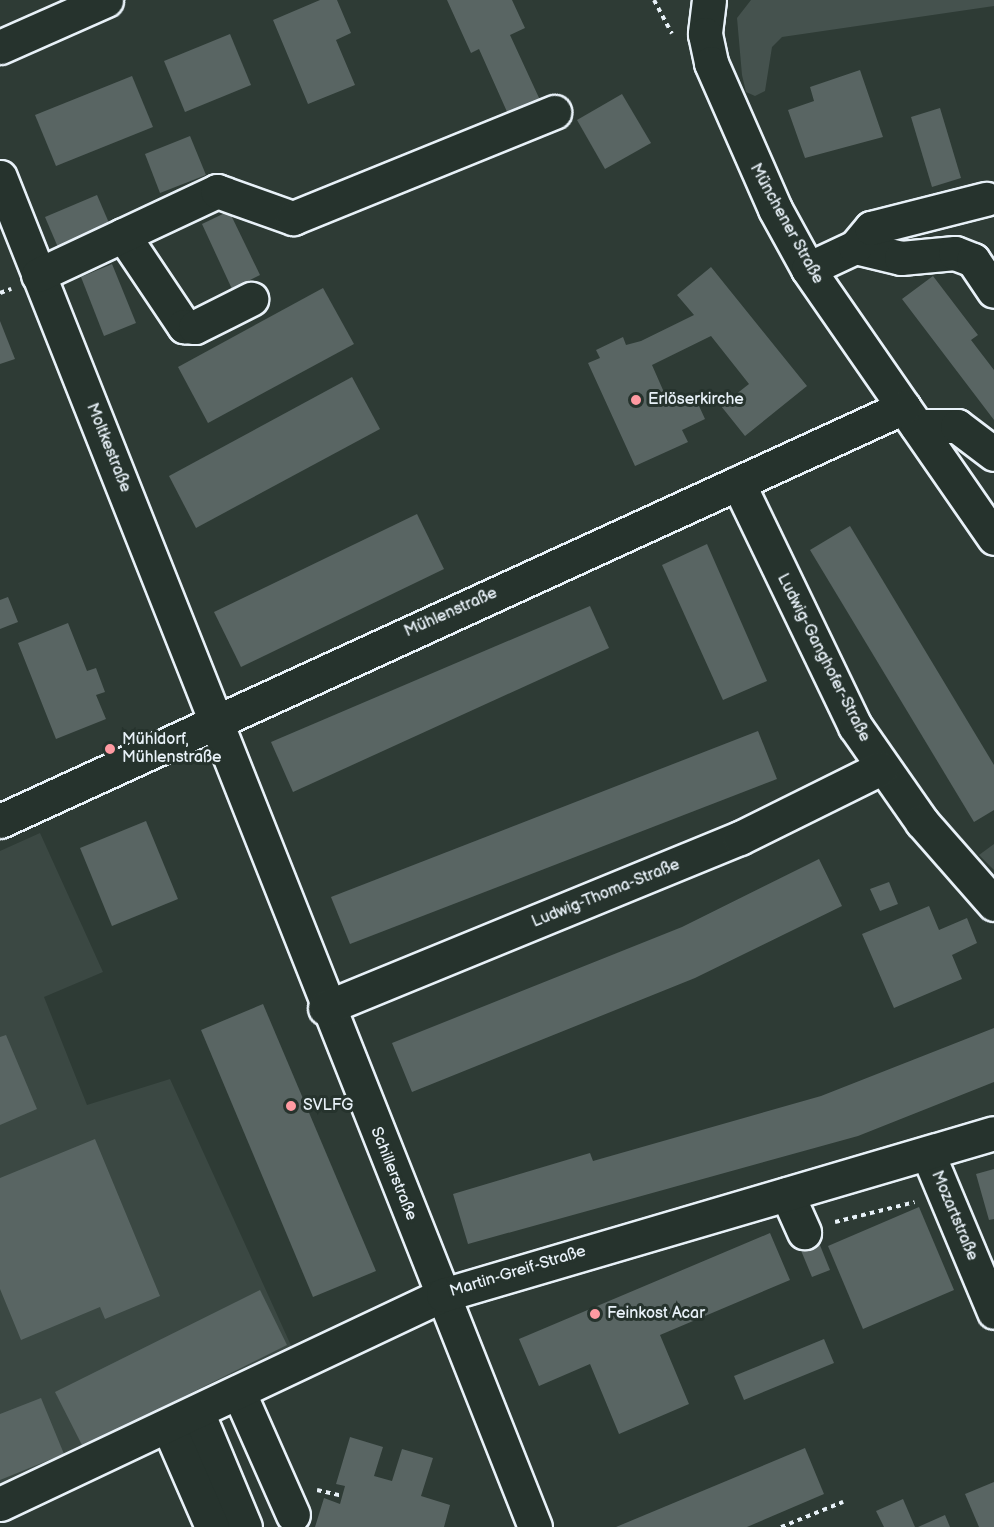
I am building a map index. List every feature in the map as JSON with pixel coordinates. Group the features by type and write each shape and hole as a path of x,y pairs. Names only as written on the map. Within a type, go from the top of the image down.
{"street":[{"path":"0,47 106,0"},
{"name":"Münchener Straße","path":"709,0 705,34 724,99 808,269 994,538"},
{"path":"38,275 217,191 293,218 554,112"},
{"name":"Moltkestraße","path":"0,177 216,719"},
{"path":"808,269 855,247 871,228 986,199"},
{"path":"123,235 184,326 195,327 251,299"},
{"path":"855,247 901,258 955,254 973,260 994,291"},
{"path":"910,417 957,426 994,454"},
{"name":"Mühlenstraße","path":"0,821 216,719 738,483 910,417"},
{"name":"Ludwig-Ganghofer-Straße","path":"738,483 823,664 881,768 994,904"},
{"name":"Schillerstraße","path":"216,719 325,1008 535,1527"},
{"name":"Ludwig-Thoma-Straße","path":"325,1008 729,843 881,768"},
{"name":"Martin-Greif-Straße","path":"0,1504 169,1428 443,1295 994,1133"},
{"name":"Mozartstraße","path":"928,1154 994,1312"},
{"path":"787,1194 804,1232"},
{"path":"239,1393 293,1515"},
{"path":"198,1414 244,1527"},
{"path":"169,1428 212,1527"}],"path":[{"path":"781,1527 843,1502"}],"shaded area":[{"path":"751,0 994,0 994,6 782,37 772,47 765,91 755,96 746,92 742,75 737,18"},
{"path":"40,833 103,972 44,997 87,1105 170,1079 294,1352 0,1489 0,851"},
{"path":"994,844 994,870 979,855"}],"building":[{"path":"320,0 337,0 351,33 336,40 355,85 308,104 273,20"},
{"path":"447,0 512,0 525,28 510,35 540,100 508,114 479,49 471,53"},
{"path":"230,34 251,85 185,112 164,61"},
{"path":"860,70 883,137 805,158 788,110 814,101 810,87"},
{"path":"132,76 153,127 56,166 35,115"},
{"path":"622,94 651,143 605,169 577,120"},
{"path":"940,108 961,178 932,187 911,117"},
{"path":"190,136 206,175 160,193 145,154"},
{"path":"97,195 112,230 60,252 45,217"},
{"path":"229,211 260,275 232,289 202,224"},
{"path":"112,264 136,323 104,336 81,277"},
{"path":"711,267 807,386 745,436 721,406 749,384 711,336 652,365 670,406 694,395 705,419 682,430 688,442 635,466 588,363 600,358 596,350 623,337 626,345 641,341 694,315 677,295"},
{"path":"933,276 978,335 971,340 994,370 994,420 902,299"},
{"path":"323,288 354,344 208,423 178,367"},
{"path":"0,321 15,359 0,364"},
{"path":"352,377 380,429 196,528 169,476"},
{"path":"417,514 444,569 241,667 214,612"},
{"path":"850,526 994,765 994,810 974,822 810,550"},
{"path":"707,544 767,681 723,700 662,565"},
{"path":"8,597 18,622 0,629 0,600"},
{"path":"590,606 609,648 293,792 271,742"},
{"path":"68,623 87,671 96,668 105,692 96,695 106,719 56,739 18,643"},
{"path":"758,731 777,779 350,944 331,897"},
{"path":"146,821 178,899 112,926 80,848"},
{"path":"819,859 842,906 695,978 412,1092 392,1043 682,927"},
{"path":"889,882 898,904 880,911 870,889"},
{"path":"929,906 939,930 967,918 977,943 952,955 962,979 894,1008 862,934"},
{"path":"263,1004 376,1271 313,1297 201,1030"},
{"path":"994,1028 994,1082 858,1136 468,1244 453,1194 590,1153 593,1161 821,1096"},
{"path":"6,1035 37,1109 0,1125 0,1037"},
{"path":"95,1139 160,1296 105,1319 100,1307 21,1340 0,1289 0,1178"},
{"path":"994,1169 994,1219 989,1220 976,1174"},
{"path":"919,1207 954,1290 863,1329 828,1246"},
{"path":"813,1228 830,1270 812,1277 795,1236"},
{"path":"770,1233 790,1280 660,1335 689,1404 619,1434 590,1364 539,1386 519,1339"},
{"path":"260,1290 287,1345 83,1447 55,1392"},
{"path":"824,1339 834,1363 744,1400 734,1376"},
{"path":"41,1398 64,1454 0,1480 0,1414"},
{"path":"350,1437 383,1447 374,1476 392,1481 402,1449 433,1458 421,1496 450,1505 444,1527 315,1527 324,1498 340,1504 345,1486 336,1484"},
{"path":"805,1448 824,1494 747,1527 616,1527"},
{"path":"994,1482 994,1527 979,1527 965,1494"},
{"path":"903,1499 915,1527 884,1527 876,1511"},
{"path":"945,1515 950,1527 918,1527"}],"place":[{"name":"Erlöserkirche","path":"636,400"},
{"name":"Mühldorf, Mühlenstraße","path":"110,749"},
{"name":"SVLFG","path":"291,1106"},
{"name":"Feinkost Acar","path":"595,1314"}]}
